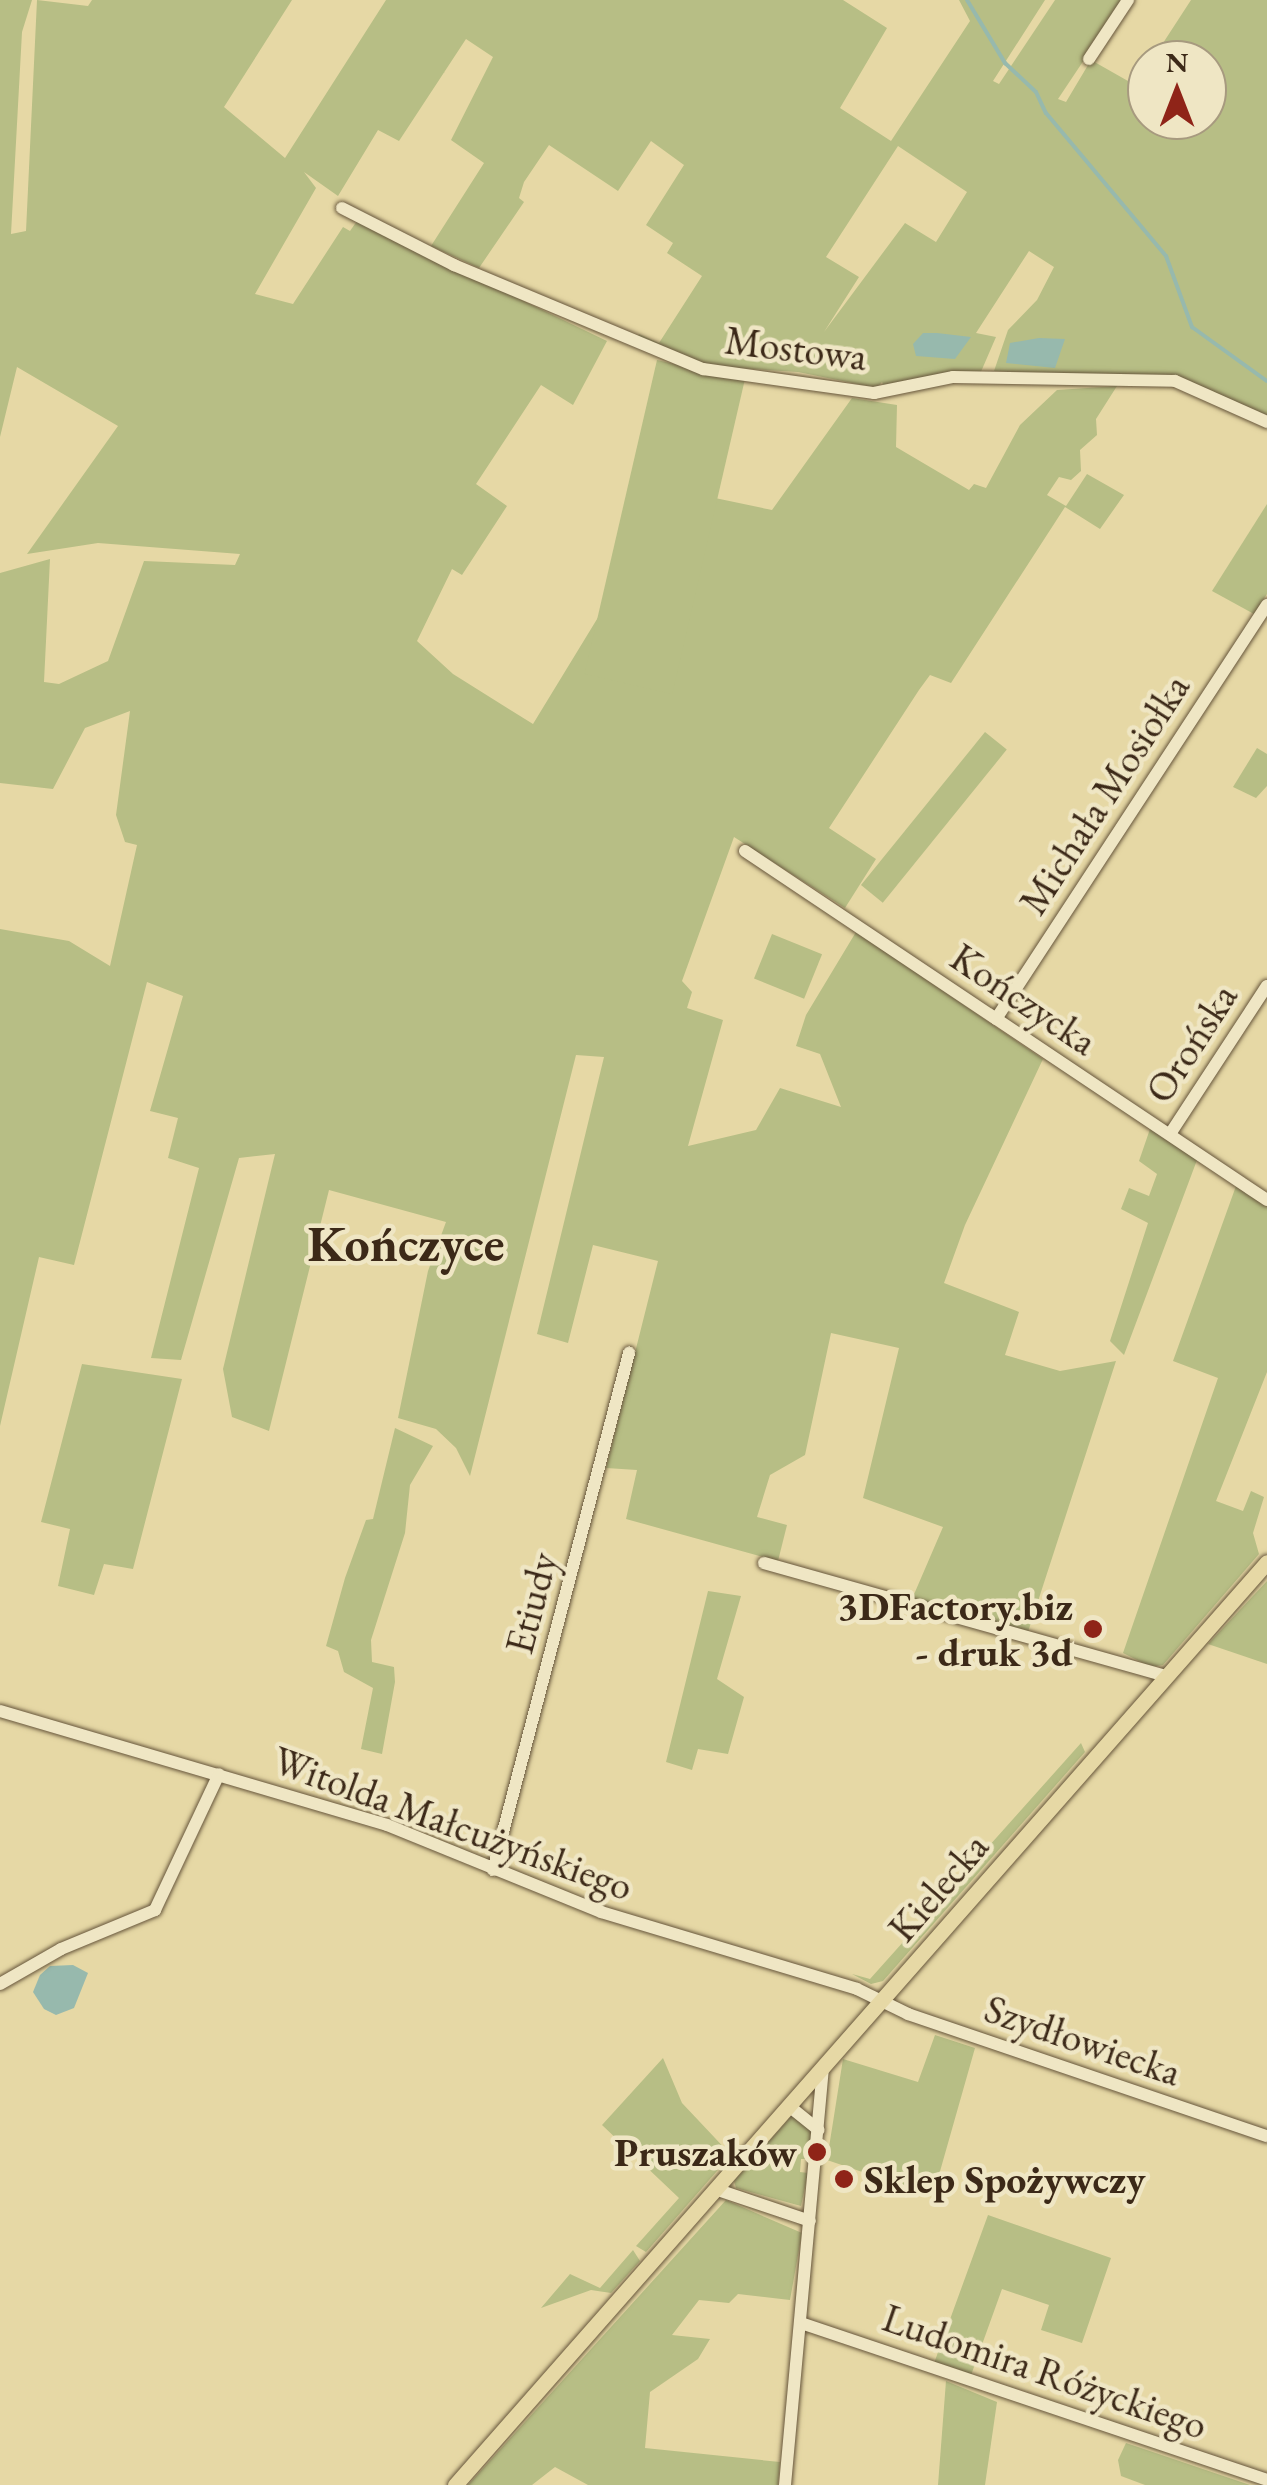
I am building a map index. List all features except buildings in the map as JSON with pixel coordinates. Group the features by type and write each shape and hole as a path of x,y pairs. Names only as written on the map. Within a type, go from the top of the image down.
{"main road":[{"name":"Kielecka","path":"454,2485 1267,1562"}],"street":[{"path":"1089,59 1128,0"},
{"name":"Mostowa","path":"342,208 454,265 703,369 874,393 953,377 1175,381 1267,422"},
{"name":"Michała Mosiołka","path":"996,1019 1267,605"},
{"name":"Kończycka","path":"744,852 1265,1194"},
{"name":"Orońska","path":"1170,1134 1267,986"},
{"name":"Etiudy","path":"493,1870 629,1353"},
{"path":"764,1564 1166,1676"},
{"name":"Witolda Małcużyńskiego","path":"0,1711 387,1825 493,1870 676,1938 856,1988 880,2002"},
{"path":"0,1984 61,1949 155,1910 219,1774"},
{"name":"Szydłowiecka","path":"880,2002 1267,2136"},
{"path":"785,2485 823,2067"},
{"path":"788,2106 820,2130"},
{"path":"716,2189 810,2221"},
{"name":"Ludomira Różyckiego","path":"802,2324 1267,2480"}],"green space":[{"path":"0,0 32,0 22,32 11,234 26,231 37,0 88,6 92,0 292,0 224,107 285,158 386,0 843,0 887,28 840,108 891,141 970,21 959,0 1045,0 993,81 999,84 1055,0 1124,0 1058,99 1066,102 1091,60 1127,80 1127,140 1227,140 1227,40 1165,40 1191,0 1267,0 1267,416 1187,380 994,371 1008,330 1037,300 1054,267 1029,251 976,333 996,337 980,374 885,388 882,382 877,388 798,372 705,366 636,339 639,334 659,343 702,276 667,253 673,243 646,225 684,165 651,141 618,191 549,145 524,182 519,198 524,202 479,268 431,246 484,163 451,140 493,57 466,39 399,141 378,130 338,196 304,172 316,188 255,294 293,304 343,227 350,231 357,221 607,341 573,405 541,385 476,484 507,506 462,575 452,569 417,641 453,674 533,724 630,565 657,581 715,498 772,510 852,398 897,405 896,447 969,490 974,484 986,488 1020,425 1057,390 1117,386 1096,419 1097,435 1080,450 1081,471 1071,480 1059,477 1047,495 1066,506 1087,474 1124,495 1100,529 1065,507 951,683 930,675 919,690 829,828 876,859 845,908 734,837 682,981 692,992 687,1008 723,1020 688,1146 756,1130 780,1088 841,1107 820,1054 796,1046 806,1015 856,932 1043,1059 965,1225 944,1283 1019,1312 1005,1355 1060,1371 1116,1361 1028,1632 912,1599 943,1527 863,1498 899,1348 831,1333 805,1455 770,1475 757,1517 787,1525 778,1561 626,1519 637,1470 606,1468 658,1261 593,1245 568,1343 537,1334 604,1057 576,1055 470,1476 456,1448 436,1429 398,1418 428,1271 446,1222 329,1190 269,1431 232,1417 223,1369 275,1154 239,1158 181,1360 151,1358 199,1168 168,1158 178,1118 150,1111 183,996 147,982 74,1265 39,1257 0,1426 0,929 69,941 110,966 137,845 125,842 116,815 130,711 85,728 53,789 0,783 0,573 50,559 44,682 59,684 108,661 144,561 235,565 240,554 98,543 27,554 118,426 17,367 0,437","holes":["898,146 967,192 936,242 905,223 824,332 859,277 826,257"]},
{"path":"657,360 745,380 672,694 585,674"},
{"path":"1267,504 1267,594 1254,614 1212,591"},
{"path":"985,732 1007,750 883,903 861,885"},
{"path":"1257,748 1267,754 1267,786 1256,798 1233,787"},
{"path":"772,934 822,954 804,999 754,979"},
{"path":"1150,1129 1197,1160 1124,1355 1110,1341 1148,1223 1121,1209 1129,1188 1149,1196 1157,1174 1139,1161"},
{"path":"1236,1186 1267,1206 1267,1372 1216,1501 1243,1511 1251,1491 1264,1497 1253,1533 1259,1554 1163,1665 1151,1667 1123,1653 1218,1378 1173,1361"},
{"path":"82,1364 182,1379 133,1569 104,1564 94,1595 58,1586 70,1529 41,1522"},
{"path":"395,1428 433,1446 410,1485 405,1533 371,1640 372,1662 394,1667 395,1682 382,1754 361,1749 373,1688 344,1672 338,1651 326,1646 366,1520 373,1519"},
{"path":"1267,1581 1267,1664 1208,1644"},
{"path":"708,1591 741,1596 717,1679 744,1697 728,1754 698,1749 692,1770 666,1762"},
{"path":"1081,1743 1085,1752 883,1981 871,1984 852,1974 870,1979"},
{"path":"935,2035 975,2048 933,2196 827,2160 843,2059 918,2082"},
{"path":"663,2058 682,2103 731,2155 646,2252 636,2246 679,2198 602,2125"},
{"path":"794,2113 812,2126 809,2159 801,2159 800,2172 808,2173 801,2206 736,2188 734,2181"},
{"path":"726,2200 802,2233 790,2300 738,2294 729,2303 699,2300 672,2335 710,2339 698,2359 650,2392 645,2448 780,2462 778,2485 588,2485 555,2467 532,2485 468,2485"},
{"path":"988,2215 1111,2258 1082,2343 1041,2330 1049,2305 1002,2289 970,2378 933,2366"},
{"path":"633,2250 640,2261 611,2293 591,2290 541,2308 570,2274 600,2288"},
{"path":"946,2381 997,2402 985,2485 938,2485"},
{"path":"1126,2443 1250,2485 1145,2485 1121,2476 1118,2460"}],"water":[{"path":"923,333 971,337 955,359 916,356 913,344"},
{"path":"1065,339 1055,368 1006,363 1010,343"},
{"path":"73,1965 88,1973 74,2008 56,2015 44,2009 33,1992 40,1975 50,1966"}],"waterway":[{"path":"967,0 1005,63 1036,92 1046,113 1166,256 1192,327 1267,381"}],"place":[{"name":"3DFactory.biz - druk 3d","path":"1093,1629"},
{"name":"Pruszaków","path":"817,2152"},
{"name":"Sklep Spożywczy","path":"844,2179"}],"district":[{"name":"Kończyce","path":"406,1244"}]}
